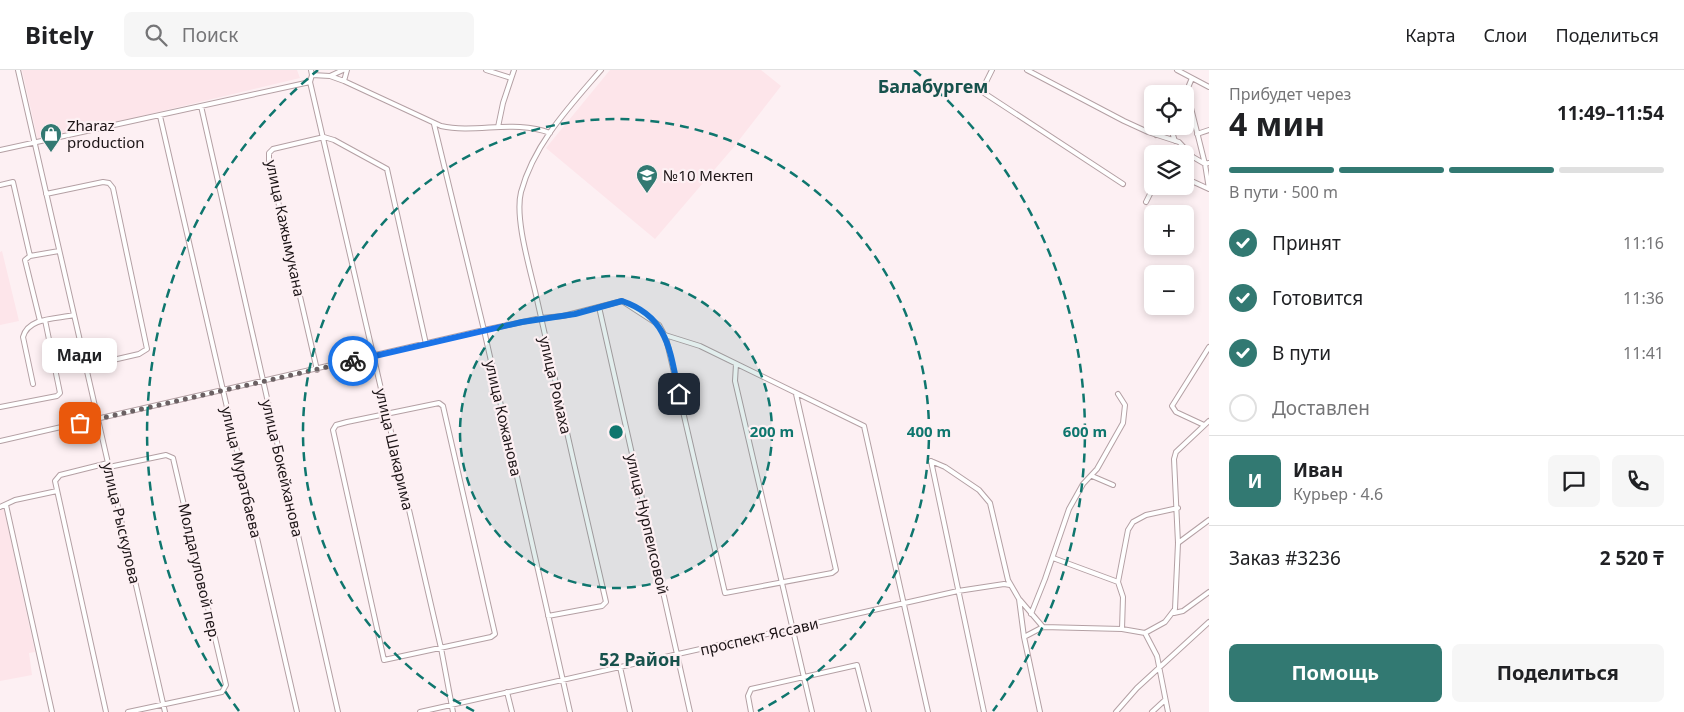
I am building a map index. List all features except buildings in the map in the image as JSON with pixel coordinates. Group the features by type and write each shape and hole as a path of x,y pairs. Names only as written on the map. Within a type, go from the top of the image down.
{"street":[{"name":"улица Рыскулова","path":"18,70 166,712"},
{"path":"330,76 343,70"},
{"path":"344,81 347,70"},
{"path":"486,70 511,78"},
{"path":"498,127 514,70"},
{"name":"улица Ромаха","path":"548,616 602,606 606,602 541,318 520,205 531,167 550,133 601,70"},
{"path":"992,70 983,88 984,93 1123,184"},
{"path":"1027,70 1106,113 1144,130"},
{"path":"1177,70 1208,86 1209,81"},
{"path":"0,150 310,82 311,72 344,81 434,124 454,128 533,128 550,133"},
{"path":"1189,85 1192,78"},
{"name":"улица Шакарима","path":"310,82 441,648 453,712"},
{"name":"улица Бокейханова","path":"201,106 338,712"},
{"name":"улица Муратбаева","path":"160,116 297,712"},
{"path":"1194,123 1207,163 1209,189 1194,182"},
{"name":"улица Кожанова","path":"434,124 484,330 570,712"},
{"path":"1197,134 1209,130"},
{"path":"1156,135 1175,141 1193,157 1207,163"},
{"path":"1173,135 1175,141"},
{"path":"324,137 334,140 384,166 388,171 426,344"},
{"name":"улица Кажымукана","path":"317,370 269,155 273,149 324,137"},
{"path":"0,185 12,182 30,256"},
{"path":"46,194 103,182 110,183 113,188 147,349 139,354 87,366"},
{"path":"1146,202 1150,195"},
{"path":"0,407 57,396 60,393 43,321 25,262 27,256 59,252"},
{"path":"0,441 317,370 484,330 541,318 563,316 624,302 659,325 665,335 725,593 834,573 836,567 796,394"},
{"name":"улица Нурпеисовой","path":"599,307 690,712"},
{"path":"33,384 23,337 27,326 74,315"},
{"path":"665,335 700,346 796,394 859,422 865,430 928,712"},
{"path":"1204,425 1176,412 1172,406 1209,347"},
{"path":"736,364 735,381 812,712"},
{"path":"1031,614 1069,509 1083,484 1092,476 1125,417 1125,405 1118,394"},
{"path":"439,402 443,406 494,634 491,637 384,660 332,430 336,425 387,414 439,402"},
{"path":"1174,613 1178,508 1174,456 1209,421"},
{"name":"Молдагуловой пер.","path":"57,491 55,480 60,475 166,455 171,456 175,461 226,685 222,692 128,712"},
{"path":"984,712 931,460 979,490 990,503 1010,585 1019,599 1043,627"},
{"path":"1092,476 1113,485"},
{"path":"0,507 15,500 57,491 106,712"},
{"path":"6,505 52,712"},
{"path":"1122,629 1123,597 1118,582 1128,530 1133,522 1146,515 1178,508"},
{"path":"1178,542 1209,520"},
{"path":"1052,558 1118,582"},
{"name":"проспект Яссави","path":"420,712 958,591 1004,584 1010,585"},
{"path":"1024,637 1033,630 1043,627 1122,629 1145,633 1165,622 1174,613 1183,611 1209,592"},
{"path":"1019,599 1024,637 1040,712"},
{"path":"1116,712 1159,666 1209,622"},
{"path":"1145,633 1153,646 1159,666 1168,712"},
{"path":"751,712 748,696 751,689 857,665 869,712"},
{"path":"620,667 630,712"},
{"path":"508,692 512,712"},
{"path":"1152,712 1165,700"}],"shaded area":[{"path":"22,70 297,70 300,78 38,141"},
{"name":"№10 Мектеп","path":"610,70 761,70 781,86 733,148 655,239 546,148"},
{"path":"2,251 19,321 0,325 0,252"},
{"path":"4,509 35,652 29,653 32,675 0,681 0,510"}],"way so far":[{"path":"80,423 353,361"}],"place":[{"name":"Zharaz production","path":"51,153"},
{"name":"№10 Мектеп","path":"647,194"},
{"name":"Мади","path":"80,423"}],"district":[{"name":"Балабургем","path":"933,86"},
{"name":"52 Район","path":"640,659"}],"route":[{"path":"353,361 484,330 541,318 575,314 622,301 636,308 659,325 666,338 679,394"}]}
